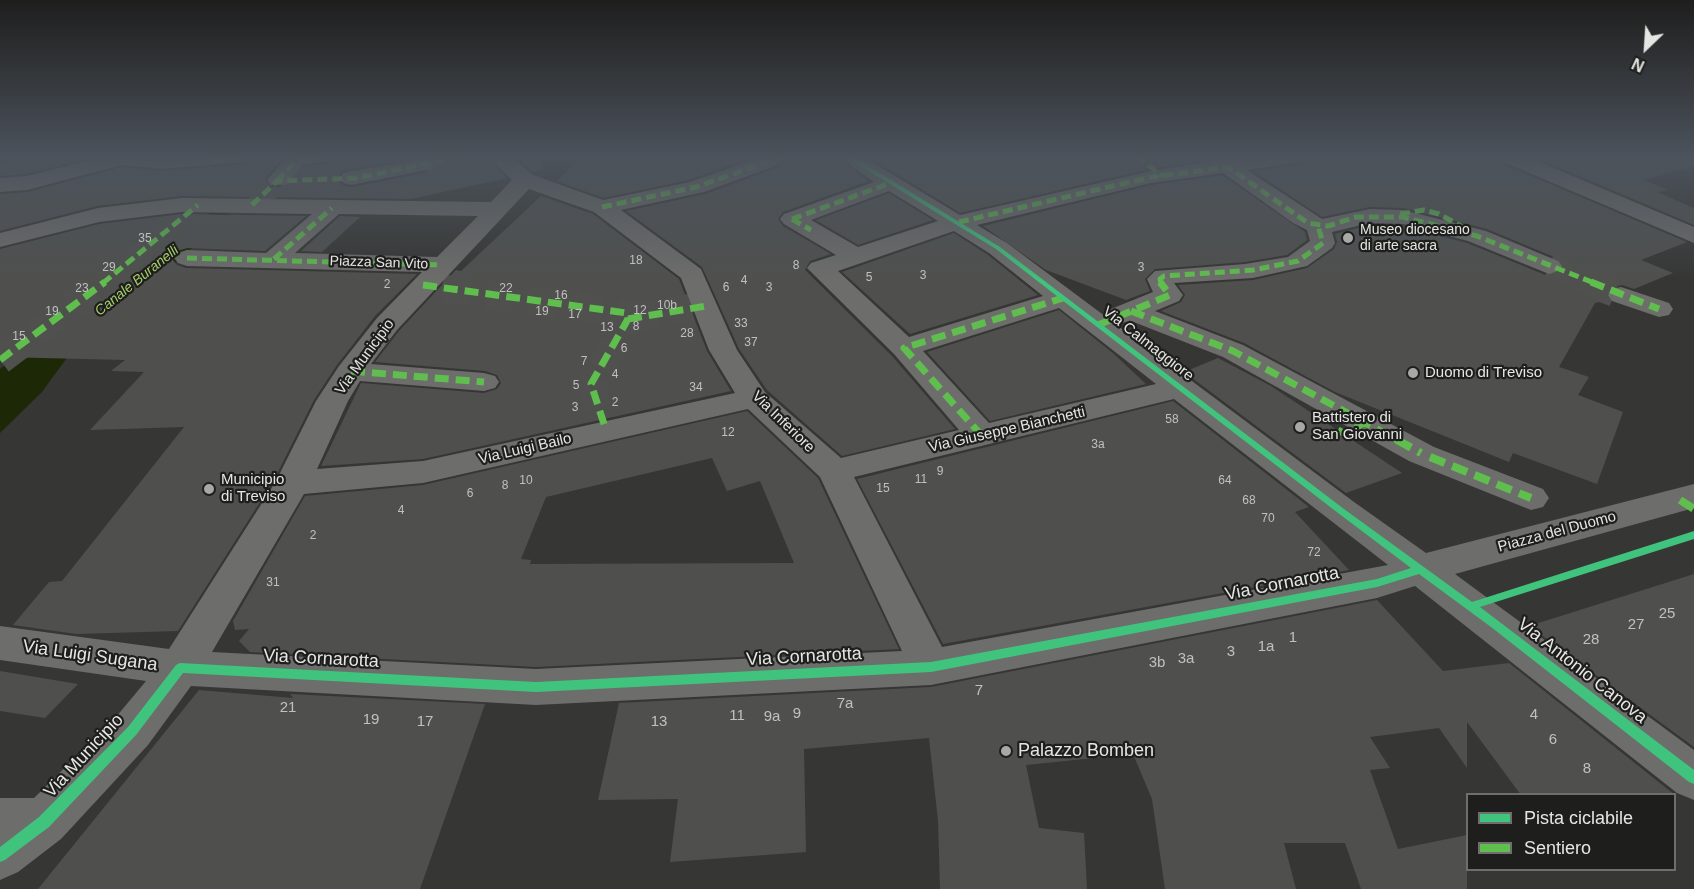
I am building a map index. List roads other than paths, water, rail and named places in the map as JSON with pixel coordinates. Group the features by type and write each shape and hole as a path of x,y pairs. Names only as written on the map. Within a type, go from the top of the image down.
{"street":[{"path":"0,240 98,214 185,197"},
{"path":"213,197 252,204 332,208 496,209"},
{"name":"Piazza San Vito","path":"187,258 274,259 436,280 508,197"},
{"path":"575,197 602,207 647,197"},
{"path":"856,256 801,224 859,197"},
{"name":"Via Calmaggiore","path":"919,197 998,248 1341,511 1421,568"},
{"path":"982,436 904,348 820,268 959,222 1067,197"},
{"path":"1272,197 1301,218 1318,226 1335,225 1356,217 1392,215 1477,236 1549,266"},
{"path":"1603,197 1694,236"},
{"name":"Via Inferiore","path":"602,207 692,274 699,307 754,398 834,471 931,667"},
{"path":"274,259 332,208"},
{"path":"1098,325 1168,297 1170,295 1161,285 1160,279 1164,276 1246,271 1293,263 1323,243 1318,226"},
{"name":"Via Municipio","path":"0,855 22,822 132,730 180,668 294,483 332,401 351,371 387,324 436,280"},
{"path":"1621,295 1659,309"},
{"path":"904,348 1063,298"},
{"path":"1131,311 1233,351 1351,426 1531,498"},
{"path":"351,371 484,382"},
{"name":"Via Giuseppe Bianchetti","path":"834,471 1180,388"},
{"name":"Via Luigi Bailo","path":"294,483 423,472 604,427 754,398"},
{"name":"Piazza del Duomo","path":"1421,568 1689,502"},
{"name":"Via Cornarotta","path":"180,668 536,687 931,667 1377,583 1421,568"},
{"name":"Via Antonio Canova","path":"1421,568 1694,778"},
{"name":"Via Luigi Sugana","path":"0,643 180,668"}],"water":[{"name":"Canale Buranelli","path":"211,213 231,214 66,359 42,392 0,433 0,369 188,223"}],"tunnel":[{"path":"255,203 261,197"},
{"path":"101,283 178,224"},
{"path":"1549,266 1591,283"},
{"path":"0,360 103,282"},
{"path":"1588,282 1621,295"},
{"path":"442,289 627,313 628,319"},
{"path":"628,319 692,308"},
{"path":"603,425 591,384 628,319"}],"place":[{"name":"Museo diocesano di arte sacra","path":"1348,238"},
{"name":"Duomo di Treviso","path":"1413,373"},
{"name":"Battistero di San Giovanni","path":"1300,427"},
{"name":"Municipio di Treviso","path":"209,489"},
{"name":"Palazzo Bomben","path":"1006,751"}]}
